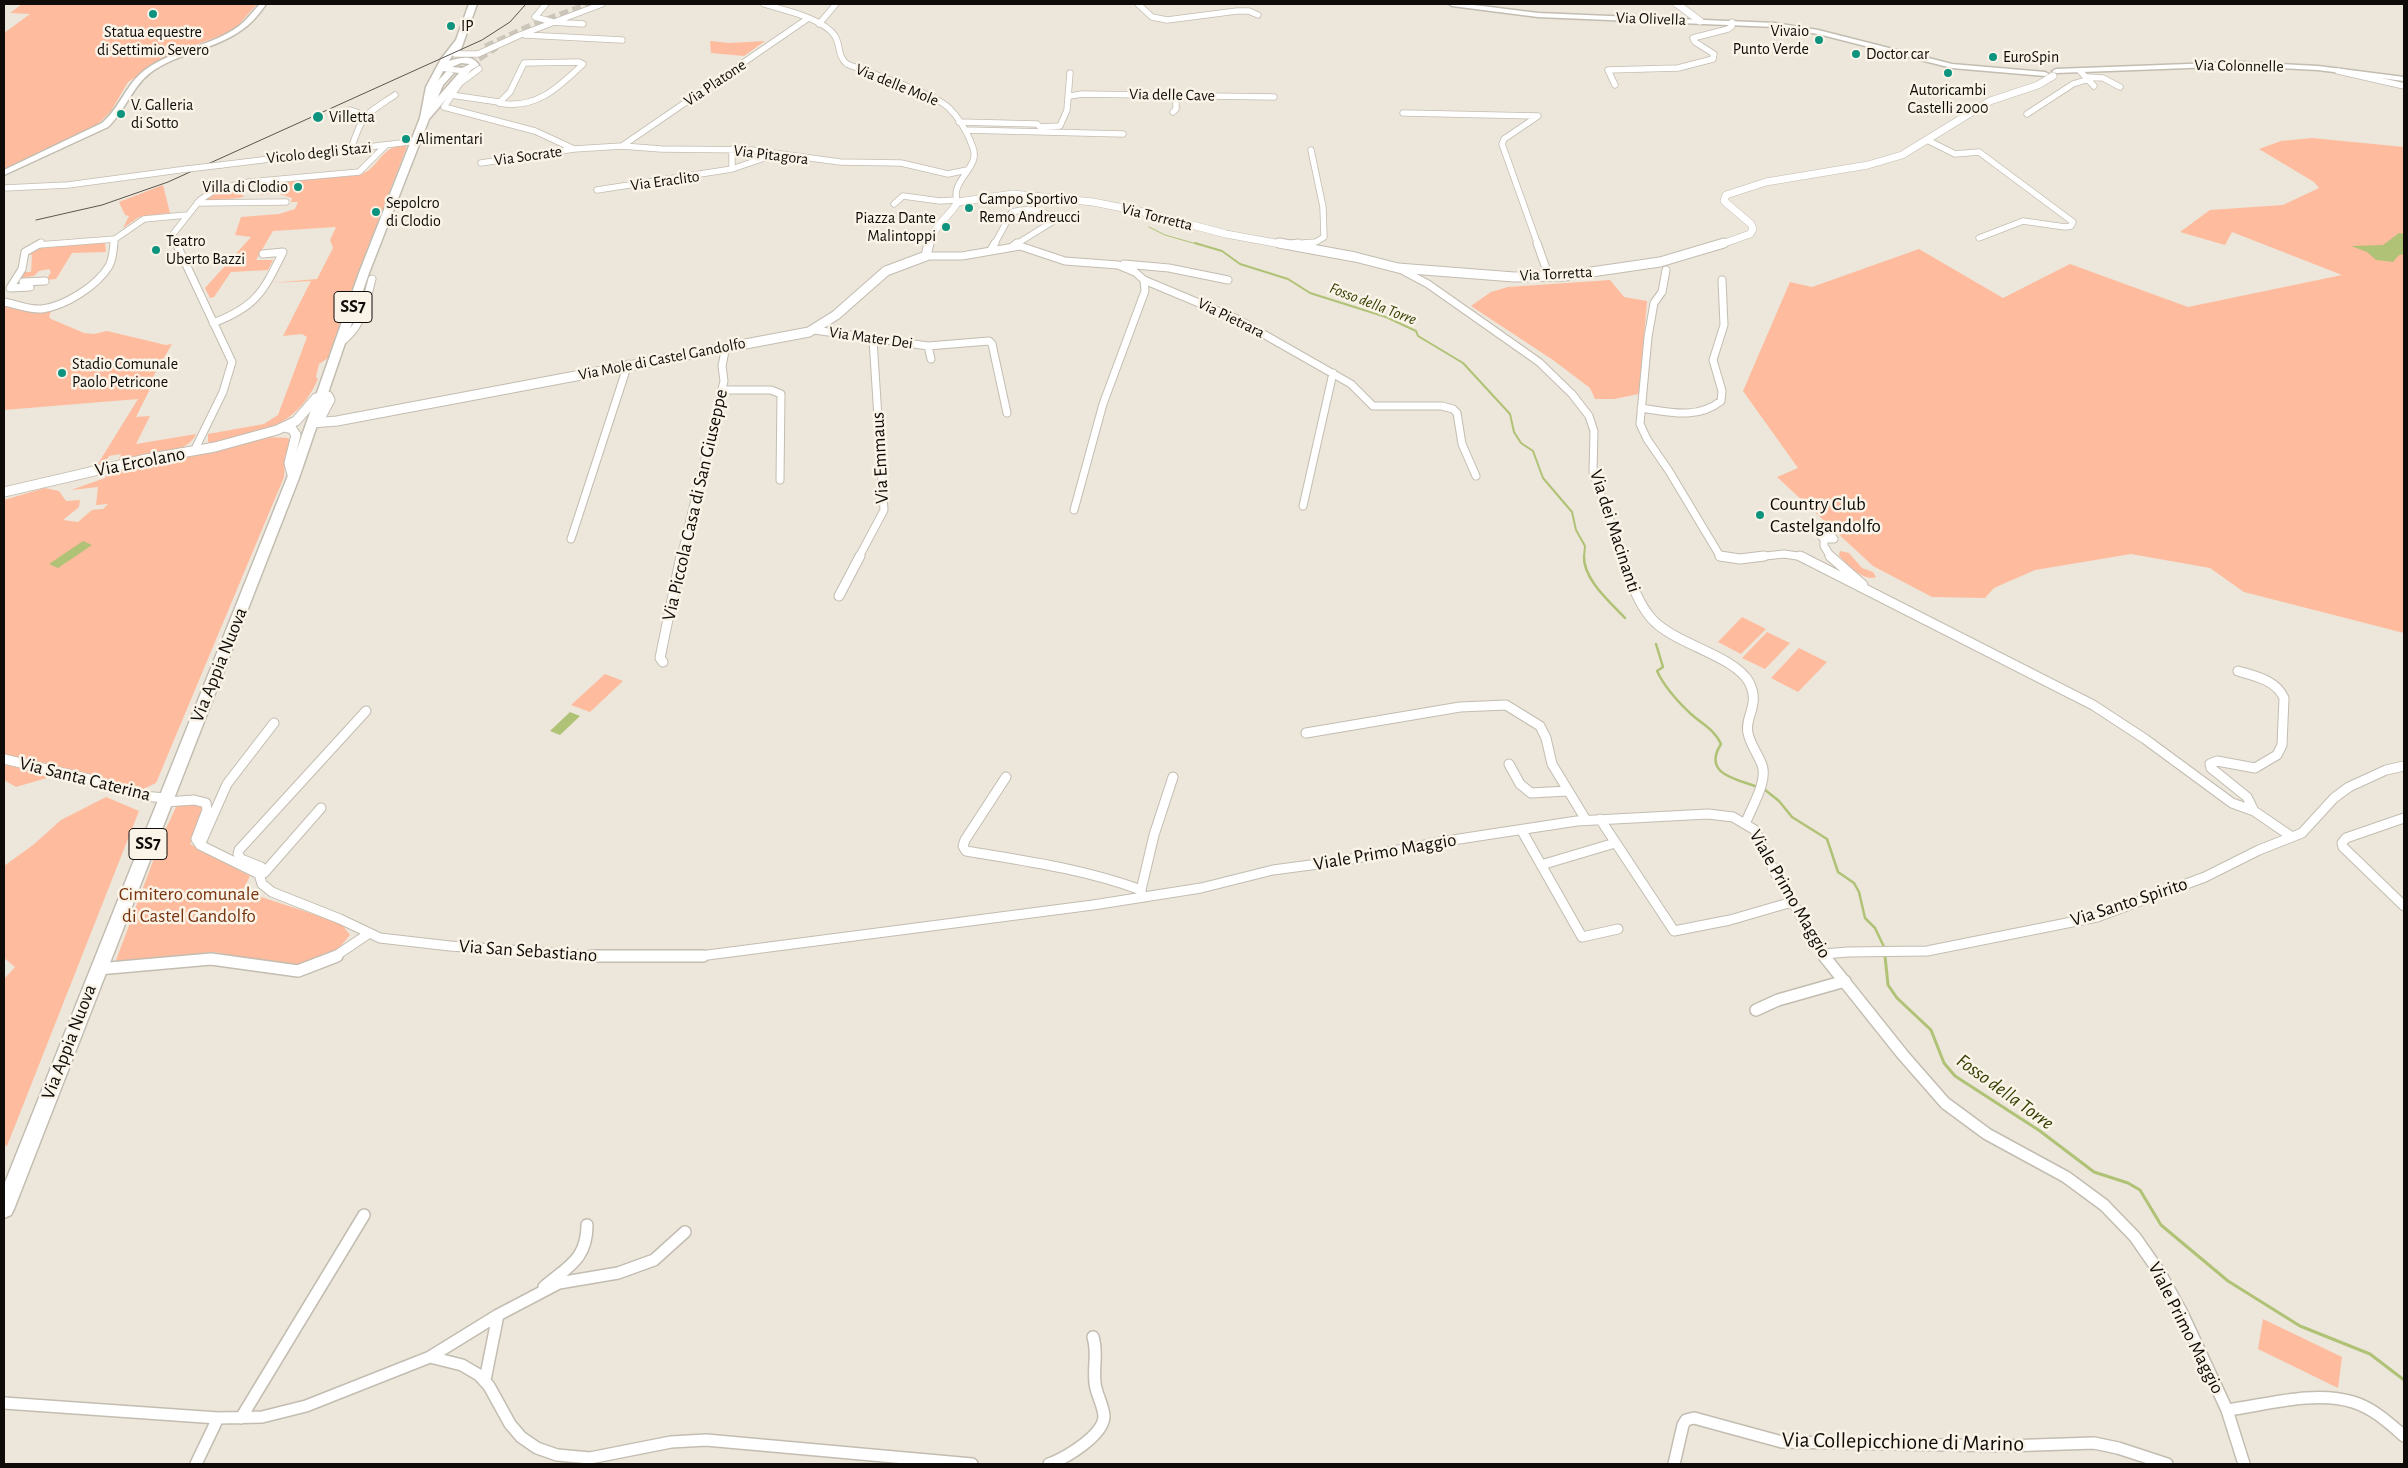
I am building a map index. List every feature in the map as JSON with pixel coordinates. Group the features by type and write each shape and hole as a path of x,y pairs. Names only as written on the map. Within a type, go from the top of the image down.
{"main road":[{"path":"4,173 105,125 116,115 132,86 147,71 169,59 237,31 263,4"},
{"name":"Via Appia Nuova","path":"4,1209 293,478 364,273 417,141 425,118 430,86 449,69 473,4"},
{"name":"Via Olivella","path":"1452,4 1538,15 1700,20"},
{"name":"Via Colonnelle","path":"1700,20 1772,24 1813,31 1952,66 2049,74 2224,64 2336,70 2404,79"},
{"name":"Via Appia Nuova","path":"458,42 460,58"},
{"path":"425,118 449,69 460,58 472,61 473,67 454,71 449,69"},
{"name":"Via Appia Nuova","path":"425,118 473,67"}],"street":[{"path":"546,4 535,17 553,22 583,24"},
{"path":"460,58 478,54 520,35 602,4"},
{"name":"Via delle Mole","path":"764,4 819,24 834,35 838,56 846,63 938,100 948,107 966,130 975,154 956,190 957,201"},
{"path":"819,24 836,4"},
{"path":"1138,4 1150,16 1164,20 1193,20 1225,12 1248,11 1258,14"},
{"path":"1225,12 1232,4"},
{"path":"1677,4 1700,20"},
{"name":"Via Platone","path":"622,146 807,19"},
{"path":"1615,85 1608,70 1676,68 1713,59 1714,55 1695,42 1693,38 1699,35 1727,30 1732,26 1732,22"},
{"path":"520,35 622,40"},
{"path":"507,41 473,67 443,105 444,107 535,131 574,149"},
{"path":"460,58 478,54"},
{"path":"451,95 499,102 501,105 510,105 550,94 583,63 524,63 514,80 510,92 499,102"},
{"path":"2336,70 2404,86"},
{"path":"2077,71 2088,78 2094,86"},
{"path":"959,122 1057,127 1066,120 1068,98 1070,96 1070,73"},
{"name":"Via Torretta","path":"957,201 1013,194 1093,202 1143,212 1226,234 1355,257 1398,268 1486,275 1549,277 1660,262 1739,239 1751,233 1753,228 1724,201 1726,195 1765,180 1884,161 1903,155 1929,141 1987,103 2042,83 2049,74"},
{"path":"2027,114 2073,84 2088,78 2103,78 2120,87"},
{"name":"Via delle Cave","path":"1070,96 1082,94 1274,97"},
{"path":"351,149 360,122 365,115 395,95"},
{"path":"1173,112 1176,109 1176,95"},
{"path":"350,110 365,115"},
{"path":"1402,113 1538,116 1504,139 1502,144 1549,277"},
{"path":"966,130 1124,134"},
{"name":"Vicolo degli Stazi","path":"4,188 68,185 417,141"},
{"path":"1929,141 1960,156 1972,151 1979,152 2073,222 2071,226 2063,227 2022,221 1987,237 1979,238"},
{"path":"194,452 209,423 232,366 230,355 213,324 173,237 176,228 198,203 211,192 229,185 359,172 386,145"},
{"name":"Via Pitagora","path":"574,149 622,146 660,150 755,150 846,163 897,163 948,174 967,170"},
{"name":"Via Socrate","path":"481,163 558,153 574,149"},
{"path":"732,149 732,169"},
{"path":"1289,245 1318,242 1324,237 1323,207 1311,150"},
{"name":"Via Eraclito","path":"597,190 732,169 776,154"},
{"path":"894,204 903,196 940,201 957,201 951,213 932,232 926,256"},
{"path":"198,203 286,202"},
{"path":"991,250 1008,215 1012,212 1040,212 1054,218 1052,222 1013,246"},
{"path":"30,287 10,288 22,268 25,252 36,245 115,239 144,219 187,215"},
{"path":"4,302 44,308 83,291 103,274 111,262 115,239"},
{"name":"Via Pietrara","path":"926,256 959,256 1013,246 1025,246 1069,262 1114,264 1135,272 1144,280 1228,314 1356,387 1374,406 1440,406 1453,409 1457,413 1462,444 1476,476"},
{"path":"213,324 244,311 259,296 283,252 263,254"},
{"name":"Via Mole di Castel Gandolfo","path":"312,423 337,421 814,330 836,315 886,271 926,256"},
{"path":"1114,264 1164,267 1228,280"},
{"name":"Via dei Macinanti","path":"1398,268 1428,284 1540,362 1581,405 1594,428 1594,475 1606,505 1635,596 1649,615 1663,628 1725,660 1740,671 1748,680 1754,700 1747,732 1763,767 1763,779 1746,822"},
{"path":"1666,270 1662,292 1655,301 1652,313 1640,424 1720,556 1733,560 1776,553 1796,554 2092,705 2145,739 2232,803 2254,811 2292,837"},
{"path":"340,343 352,335 362,320 372,279"},
{"path":"1074,510 1103,404 1145,289 1144,280"},
{"path":"1642,408 1696,414 1712,409 1722,400 1722,390 1713,362 1714,350 1722,335 1723,326 1722,280"},
{"path":"14,283 45,281"},
{"name":"Via Mater Dei","path":"814,330 873,340 928,346 991,342 1007,413"},
{"name":"Via Emmaus","path":"839,596 884,510 873,340"},
{"name":"Via Piccola Casa di San Giuseppe","path":"663,662 660,658 678,566 725,377 722,366 726,346"},
{"name":"Via Mater Dei","path":"928,346 931,359"},
{"path":"571,539 628,364"},
{"path":"1303,506 1333,373"},
{"path":"722,390 771,390 781,394 780,480"},
{"path":"280,429 300,418 314,399 322,396"},
{"path":"280,429 292,429 296,435 289,463 293,478"},
{"name":"Via Ercolano","path":"4,492 136,461 194,452 280,429"},
{"path":"1824,540 1824,546 1835,560 1860,580 1863,587"},
{"path":"2238,671 2273,684 2281,691 2284,698 2282,745 2276,755 2255,768 2220,761 2210,764 2214,772 2247,797 2254,811"},
{"path":"1306,733 1460,707 1506,705 1540,726 1548,745 1552,764 1586,820"},
{"path":"259,874 261,867 242,859 238,854 239,850 366,711"},
{"path":"200,845 227,784 274,723"},
{"name":"Via Santa Caterina","path":"4,759 89,779 142,796 166,800"},
{"path":"1509,764 1518,784 1524,791 1538,794 1568,791"},
{"name":"Via Santo Spirito","path":"1823,954 1844,952 1892,954 1940,949 2097,917 2205,877 2259,850 2306,831 2334,798 2348,787 2386,770 2404,766"},
{"path":"1006,777 965,840 964,846 966,851 1044,864 1127,885 1141,893 1154,835 1173,777"},
{"path":"166,800 198,800 206,803 207,810 196,839 200,845"},
{"path":"259,874 264,873 321,808"},
{"name":"Viale Primo Maggio","path":"969,920 1078,907 1141,893 1201,888 1273,870 1342,861 1446,841 1586,820 1708,814 1730,816 1746,822 1758,833 1774,871 1823,954 1903,1055 1952,1109 1987,1134 2066,1177 2104,1205 2128,1229 2172,1294 2227,1410 2244,1464"},
{"path":"2404,818 2346,838 2342,844 2404,906"},
{"path":"1600,819 1674,931 1730,920 1792,902"},
{"path":"1522,831 1582,937 1618,929"},
{"path":"1541,865 1615,843"},
{"name":"Via San Sebastiano","path":"200,845 259,874 262,884 272,892 345,921 368,934 380,938 450,946 597,956 684,957 763,949 835,937 969,920"},
{"path":"98,969 211,959 294,972 336,956 368,934"},
{"path":"1756,1010 1784,998 1844,981"},
{"path":"241,1418 364,1215"},
{"path":"535,1296 545,1285 574,1265 588,1239 587,1225"},
{"path":"4,1403 218,1418 274,1415 296,1410 430,1357 498,1315 559,1284 618,1273 648,1263 664,1253 685,1232"},
{"path":"485,1380 498,1315"},
{"path":"1049,1464 1071,1454 1101,1429 1103,1425 1104,1410 1095,1384 1096,1351 1093,1337"},
{"path":"430,1357 462,1365 485,1380 504,1414 521,1437 537,1448 557,1455 590,1458 671,1442 706,1440 972,1464"},
{"path":"2227,1410 2317,1400 2345,1400 2374,1412 2404,1436"},
{"path":"196,1464 218,1418"},
{"name":"Via Collepicchione di Marino","path":"1674,1464 1680,1447 1682,1425 1686,1420 1694,1418 1759,1438 1782,1442 2005,1446 2094,1444 2118,1448 2167,1464"}],"green space":[{"path":"22,4 257,4 233,31 174,53 128,82 111,111 98,124 4,170 4,33 30,14 10,13"},
{"path":"710,41 729,43 765,41 744,56 711,53"},
{"path":"2312,138 2404,147 2404,633 2244,592 2210,568 2131,554 2035,570 1994,588 1985,598 1932,597 1873,566 1777,477 1798,468 1743,391 1790,282 1812,287 1919,249 2003,298 2070,264 2188,307 2342,275 2232,232 2225,245 2180,232 2210,210 2283,205 2319,188 2314,182 2259,149 2281,141"},
{"path":"406,144 406,149 355,281 328,358 319,364 316,377 318,379 309,396 299,409 275,425 261,431 212,444 208,442 208,434 264,424 278,415 307,337 302,334 283,336 311,281 271,283 317,279 333,248 330,240 336,227 273,231 256,260 273,260 268,270 231,272 214,297 210,298 205,288 251,237 235,235 241,217 279,214 295,209 298,202 291,202 292,198 276,193 259,195 265,193 270,182 359,175 372,168 390,150"},
{"path":"245,184 241,195 245,196 203,201 209,195"},
{"path":"163,185 170,213 139,217 123,228 129,216 125,215 119,202"},
{"path":"99,241 105,242 106,252 72,253 56,279 46,280 51,272 49,269 39,271 34,276 21,278 25,272 31,272 32,255 27,254 35,248"},
{"path":"1610,280 1624,297 1647,301 1639,394 1614,399 1595,399 1590,388 1553,360 1471,306 1491,292 1508,287"},
{"path":"4,306 52,309 49,317 51,319 84,333 94,334 107,331 166,345 172,344 146,389 150,389 136,417 150,416 136,444 196,434 183,447 173,451 118,462 121,454 109,456 104,465 96,467 138,399 4,410"},
{"path":"268,437 288,438 291,441 285,461 284,477 156,783 141,790 4,754 4,500 45,488 59,491 66,501 80,500 79,507 63,520 78,522 92,510 103,509 108,504 96,505 98,487 71,490 105,478 108,471 144,463 209,453"},
{"path":"1840,551 1849,553 1862,568 1873,572 1876,577 1871,578 1861,575 1842,559 1839,555"},
{"path":"1742,617 1766,629 1741,654 1718,642"},
{"path":"1767,632 1790,643 1765,669 1742,658"},
{"path":"1799,648 1827,662 1798,692 1771,678"},
{"path":"605,674 623,681 590,712 571,705"},
{"path":"4,762 49,772 50,777 16,787 4,780"},
{"path":"106,797 139,811 7,1146 4,1145 4,979 15,967 4,958 4,866 33,845 61,820"},
{"name":"Cimitero comunale di Castel Gandolfo","path":"199,804 204,811 190,844 250,876 238,900 253,901 258,896 341,923 350,935 333,955 296,967 213,952 115,963 162,837 177,805"},
{"path":"2263,1319 2342,1357 2338,1388 2258,1349"}],"shaded area":[{"path":"2399,233 2404,234 2404,254 2399,255 2393,262 2376,260 2367,252 2351,246 2383,245"},
{"path":"83,541 92,545 58,568 49,564"},
{"path":"570,712 580,716 560,735 550,731"}],"waterway":[{"name":"Fosso della Torre","path":"1149,227 1165,235 1200,245"},
{"name":"Fosso della Torre","path":"1195,243 1222,251 1240,264 1288,279 1310,293 1386,317 1416,331 1418,336 1463,363 1510,414 1514,432 1521,443 1533,451 1543,478 1572,512 1576,530 1585,546 1584,556"},
{"name":"Fosso della Torre","path":"1584,556 1585,565 1593,582 1625,618"},
{"name":"Fosso della Torre","path":"1656,644 1663,667 1657,671 1664,683 1686,709 1712,731 1721,744 1716,754 1716,762 1719,769 1732,778 1758,787"},
{"name":"Fosso della Torre","path":"1764,789 1779,801 1792,817 1827,839 1838,872 1854,883 1859,892 1865,918 1875,928 1885,949"},
{"name":"Fosso della Torre","path":"1885,956 1888,985 1897,998 1931,1030 1944,1063 1955,1076 2040,1131 2094,1172 2128,1183 2140,1190 2161,1225 2228,1281 2300,1326 2370,1354 2404,1380"}],"tunnel":[{"path":"486,48 533,26 593,4"},
{"path":"457,74 468,64 496,46"}],"railway":[{"path":"36,220 102,205 168,182 482,40 510,22 526,4"}],"place":[{"name":"Statua equestre di Settimio Severo","path":"153,14"},
{"name":"IP","path":"451,26"},
{"name":"Vivaio Punto Verde","path":"1819,40"},
{"name":"Doctor car","path":"1856,54"},
{"name":"EuroSpin","path":"1993,57"},
{"name":"Autoricambi Castelli 2000","path":"1948,73"},
{"name":"V. Galleria di Sotto","path":"121,114"},
{"name":"Villetta","path":"318,117"},
{"name":"Alimentari","path":"406,139"},
{"name":"Villa di Clodio","path":"298,187"},
{"name":"Campo Sportivo Remo Andreucci","path":"969,208"},
{"name":"Sepolcro di Clodio","path":"376,212"},
{"name":"Piazza Dante Malintoppi","path":"946,227"},
{"name":"Teatro Uberto Bazzi","path":"156,250"},
{"name":"Stadio Comunale Paolo Petricone","path":"62,373"},
{"name":"Country Club Castelgandolfo","path":"1760,515"}]}
